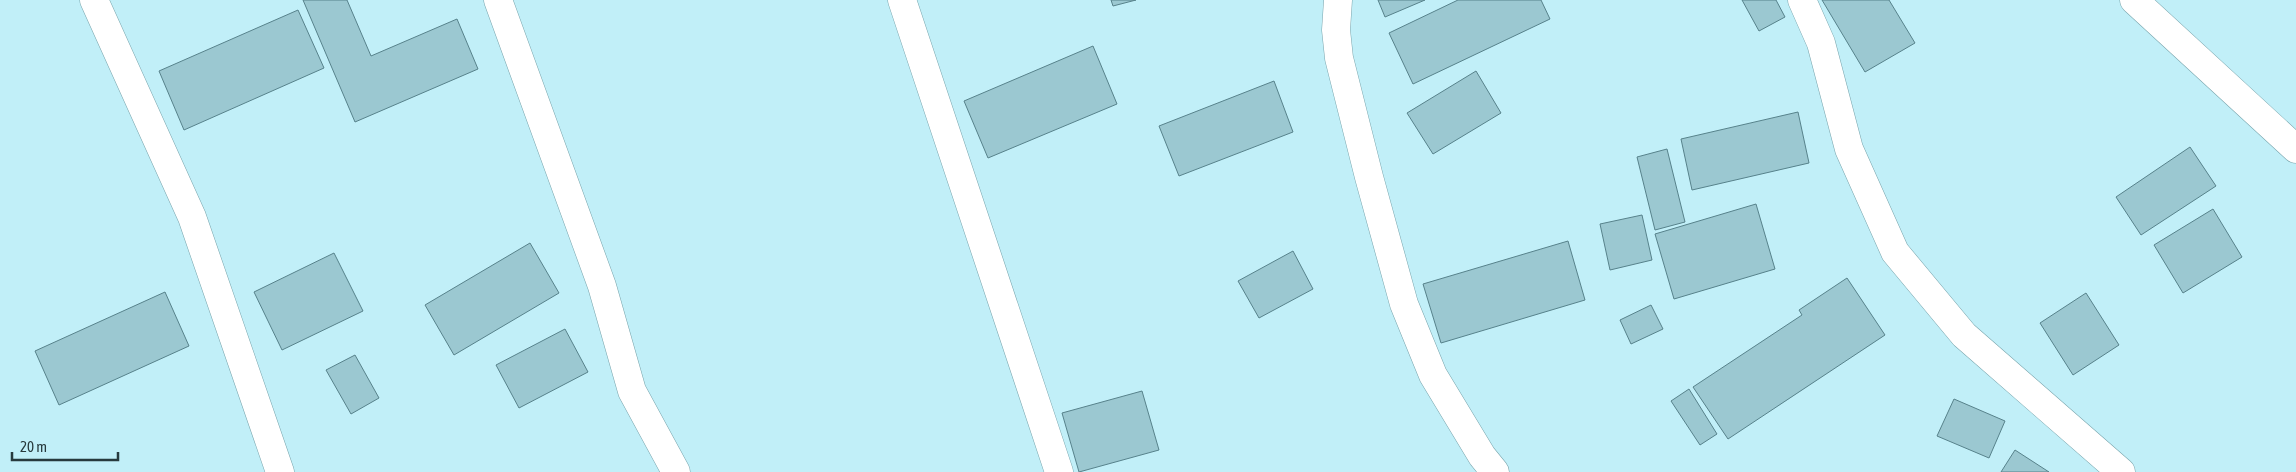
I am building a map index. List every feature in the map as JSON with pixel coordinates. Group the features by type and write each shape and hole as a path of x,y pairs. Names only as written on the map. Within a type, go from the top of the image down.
{"street":[{"path":"94,0 192,217 280,472"},
{"path":"498,0 602,286 632,391 676,472"},
{"path":"902,0 1058,472"},
{"path":"1338,0 1336,30 1340,58 1369,177 1404,304 1433,375 1482,456 1495,472"},
{"path":"1802,0 1820,43 1849,149 1896,252 1964,335 2122,472"},
{"path":"2134,0 2296,149"}],"building":[{"path":"303,0 347,0 371,56 457,19 478,69 355,122"},
{"path":"1111,0 1136,0 1113,6"},
{"path":"1378,0 1425,0 1385,17"},
{"path":"1458,0 1541,0 1550,19 1413,84 1389,33"},
{"path":"1742,0 1776,0 1785,17 1759,31"},
{"path":"1822,0 1889,0 1915,43 1865,72"},
{"path":"298,10 324,68 184,130 159,71"},
{"path":"1093,46 1117,104 988,158 964,101"},
{"path":"1476,71 1501,113 1433,154 1407,113"},
{"path":"1274,81 1293,132 1179,176 1159,126"},
{"path":"1798,112 1809,163 1692,190 1681,139"},
{"path":"2190,147 2216,186 2141,235 2116,197"},
{"path":"1667,149 1685,222 1655,230 1637,157"},
{"path":"1756,204 1775,269 1674,299 1655,234"},
{"path":"2213,209 2242,257 2183,293 2154,245"},
{"path":"1642,215 1652,260 1610,270 1600,224"},
{"path":"1568,241 1585,300 1441,343 1423,284"},
{"path":"530,243 559,293 454,355 425,305"},
{"path":"1293,251 1313,289 1259,318 1238,281"},
{"path":"334,253 363,311 282,350 254,292"},
{"path":"1847,278 1885,335 1728,439 1693,387 1802,315 1799,310"},
{"path":"165,292 189,346 59,405 35,351"},
{"path":"2086,293 2119,345 2073,375 2040,323"},
{"path":"1651,305 1663,329 1631,344 1620,320"},
{"path":"565,329 588,372 519,408 496,365"},
{"path":"355,355 379,398 351,414 326,370"},
{"path":"1689,389 1717,434 1700,445 1671,401"},
{"path":"1142,391 1159,450 1079,472 1062,413"},
{"path":"1954,399 2005,421 1989,458 1937,436"},
{"path":"2015,450 2049,472 2001,472"}]}
